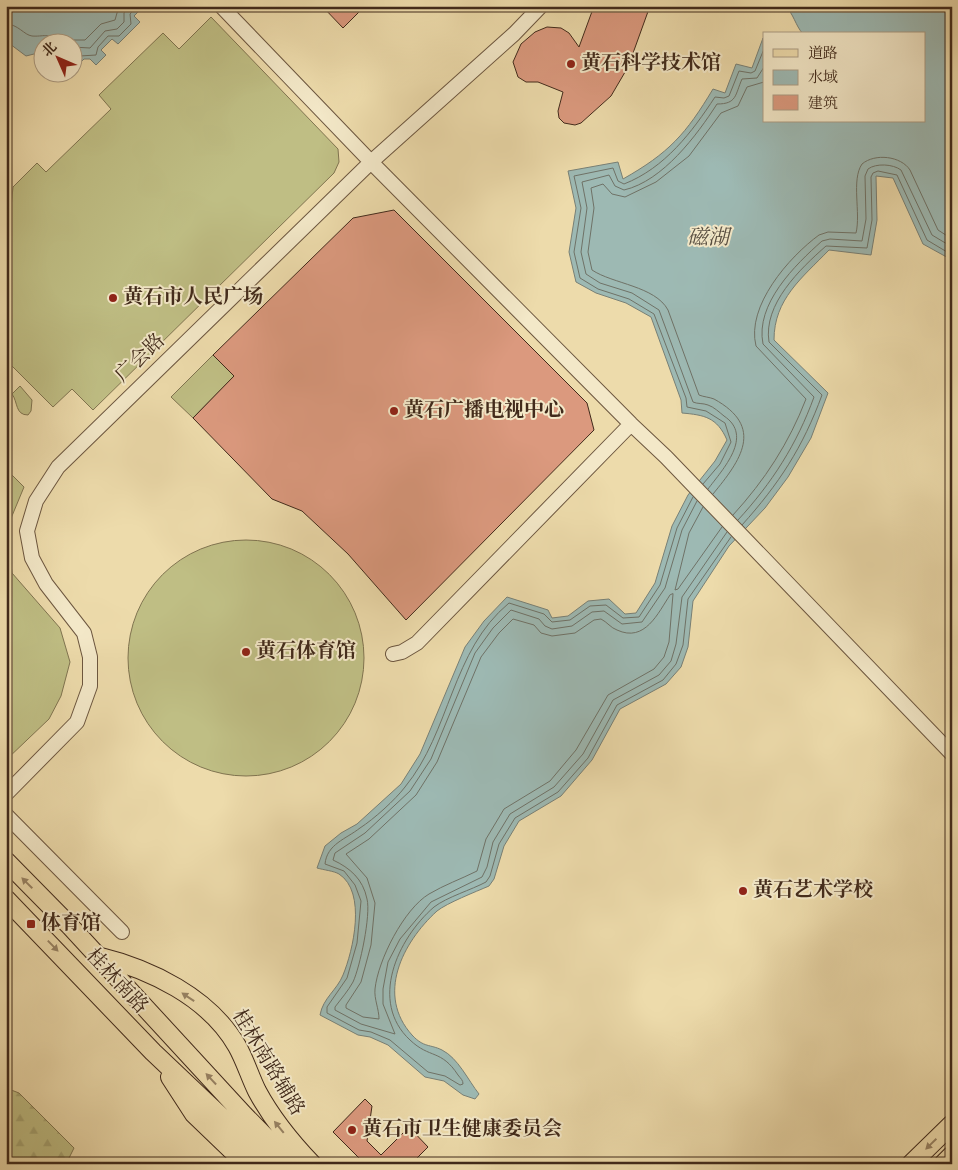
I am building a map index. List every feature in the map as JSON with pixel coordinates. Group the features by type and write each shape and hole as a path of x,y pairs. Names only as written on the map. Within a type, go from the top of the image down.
{"main road":[{"name":"桂林南路","path":"6,861 97,956 237,1119"},
{"name":"桂林南路","path":"6,899 153,1052"},
{"name":"桂林南路辅路","path":"97,956 123,962 144,971 177,989 214,1015 237,1046 256,1090 274,1121 312,1164"},
{"path":"153,1052 292,1164"},
{"path":"153,1052 194,1114 246,1164"},
{"path":"237,1119 271,1164"},
{"path":"911,1164 952,1124"},
{"path":"943,1164 952,1155"}],"street":[{"path":"221,6 371,162 666,457 952,754"},
{"name":"广会路","path":"6,794 77,722 90,686 90,657 84,633 46,584 32,558 28,531 36,501 58,467 371,162 514,34 542,6"},
{"path":"393,654 402,652 417,643 631,424"},
{"path":"6,815 122,932"}],"green space":[{"name":"黄石市人民广场","path":"211,17 338,149 339,162 334,173 93,410 72,389 53,407 6,360 6,259 13,187 37,163 46,172 111,109 99,95 163,33 179,49"},
{"path":"213,355 234,376 193,418 171,397"},
{"path":"20,386 32,400 31,411 28,415 21,413 12,394"},
{"path":"6,469 24,487 7,528 12,573 60,628 70,662 61,696 49,719 6,760"},
{"name":"黄石体育馆","path":"234,540 258,540 280,545 302,554 330,574 344,592 355,613 362,635 364,658 362,681 355,703 344,724 330,742 302,762 280,771 258,776 234,776 212,771 190,762 162,742 142,714 133,692 128,670 128,646 133,624 142,602 162,574 190,554 212,545"},
{"path":"6,1088 19,1093 74,1148 66,1164 6,1164"}],"water":[{"path":"6,6 144,6 134,16 140,22 118,44 112,39 101,50 106,55 96,65 90,59 82,61 82,32 32,32 32,54 26,56 6,41"},
{"name":"磁湖","path":"785,6 952,6 952,260 923,244 893,178 876,176 877,220 871,255 829,250 791,290 779,313 775,326 774,340 828,393 811,438 788,477 765,508 729,546 693,601 688,647 681,667 666,684 620,709 592,760 561,796 519,821 504,846 494,879 489,886 454,901 437,911 413,938 398,970 395,987 396,1003 401,1020 416,1039 442,1050 453,1058 479,1094 475,1099 463,1095 444,1081 425,1077 388,1045 370,1037 358,1035 320,1015 324,1004 343,975 347,965 354,937 355,908 353,894 348,883 337,873 317,868 325,846 341,833 357,824 401,784 420,754 465,647 484,621 507,597 548,610 552,618 568,616 588,601 609,599 625,614 636,613 655,583 672,526 688,495 715,461 727,440 719,426 709,419 703,416 682,413 681,400 651,317 626,303 596,293 576,282 569,252 576,208 568,171 618,162 623,179 639,170 665,151 675,141 694,118 713,89 725,93 736,64 752,68 763,38 763,122 926,122 926,32 802,32"}],"building":[{"path":"322,6 365,6 343,28"},
{"name":"黄石科学技术馆","path":"594,6 650,6 628,67 611,96 581,123 575,125 564,123 559,118 558,111 563,92 538,82 526,82 518,77 513,62 521,44 535,32 547,27 561,28 569,33 579,47"},
{"name":"黄石广播电视中心","path":"394,210 587,403 594,430 406,620 348,554 302,511 272,499 193,418 234,376 213,355 353,218"},
{"name":"黄石市卫生健康委员会","path":"365,1099 372,1106 367,1141 381,1155 409,1127 428,1147 411,1164 365,1164 333,1132"}],"place":[{"name":"黄石科学技术馆","path":"571,64"},
{"name":"黄石市人民广场","path":"113,298"},
{"name":"黄石广播电视中心","path":"394,411"},
{"name":"黄石体育馆","path":"246,652"},
{"name":"黄石艺术学校","path":"743,891"},
{"name":"体育馆","path":"31,924"},
{"name":"黄石市卫生健康委员会","path":"352,1130"}]}
